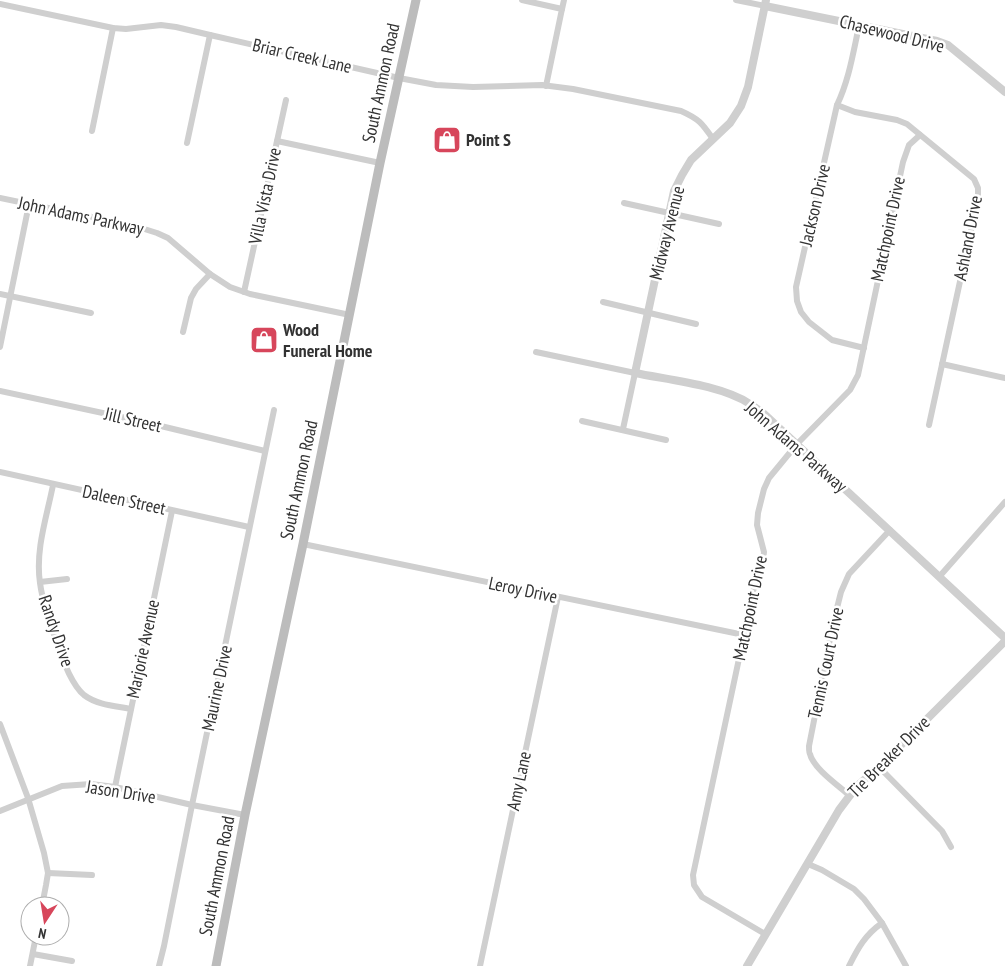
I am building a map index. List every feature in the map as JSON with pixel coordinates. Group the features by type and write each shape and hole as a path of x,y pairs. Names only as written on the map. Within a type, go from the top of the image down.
{"main road":[{"name":"South Ammon Road","path":"216,966 245,815 303,544 380,163 416,0"}],"street":[{"path":"522,0 562,9"},
{"path":"546,86 564,0"},
{"path":"736,0 765,3"},
{"name":"Chasewood Drive","path":"765,3 948,45 1005,92"},
{"name":"Midway Avenue","path":"623,429 674,191 692,160 730,124 741,106 748,87 765,3"},
{"name":"Briar Creek Lane","path":"0,4 113,28 126,29 161,24 436,85 473,87 546,86 573,89 680,111 699,120 713,139"},
{"name":"Jackson Drive","path":"859,26 848,76 837,105 796,287 797,301 801,312 809,322 832,340 864,348"},
{"path":"92,131 113,28"},
{"path":"187,143 210,35"},
{"name":"Villa Vista Drive","path":"244,292 286,100"},
{"name":"Ashland Drive","path":"837,105 855,112 898,120 907,124 974,179 978,188 978,198 929,425"},
{"name":"Matchpoint Drive","path":"765,934 702,897 694,885 693,876 757,574 763,560 764,552 757,525 760,501 768,478 797,444 850,390 858,375 902,162 909,145 920,135"},
{"path":"277,141 380,163"},
{"name":"John Adams Parkway","path":"0,198 135,226 157,233 168,238 210,274 230,287 244,292 350,315"},
{"path":"624,202 719,224"},
{"path":"0,347 29,204"},
{"path":"183,332 191,298 196,289 210,274"},
{"path":"0,294 91,313"},
{"path":"603,302 696,324"},
{"name":"John Adams Parkway","path":"536,352 709,388 749,403 797,444 890,530 1005,640"},
{"path":"942,364 1005,378"},
{"name":"Jill Street","path":"0,391 265,450"},
{"name":"Maurine Drive","path":"158,966 164,946 274,410"},
{"path":"582,420 666,440"},
{"name":"Daleen Street","path":"0,472 249,527"},
{"name":"Randy Drive","path":"53,485 39,564 45,610 61,656 82,694 92,700 131,709"},
{"path":"940,577 1005,502"},
{"name":"Marjorie Avenue","path":"115,787 172,511"},
{"name":"Tennis Court Drive","path":"849,796 817,767 809,754 809,746 841,592 849,574 890,530"},
{"name":"Leroy Drive","path":"303,544 744,635"},
{"path":"40,582 68,579"},
{"name":"Amy Lane","path":"480,966 558,597"},
{"name":"Tie Breaker Drive","path":"748,966 765,934 849,796 1005,640"},
{"path":"0,724 28,798 44,853 48,872 44,896"},
{"path":"879,767 942,831 951,847"},
{"name":"Jason Drive","path":"0,811 28,798 62,786 91,784 115,787 245,815"},
{"path":"808,864 854,889 864,899 882,923 906,966"},
{"path":"48,872 92,875"},
{"path":"849,966 862,941 882,923"},
{"path":"30,966 34,946"},
{"path":"33,954 72,961"}],"place":[{"name":"Point S","path":"447,140"},
{"name":"Wood Funeral Home","path":"264,340"}]}
